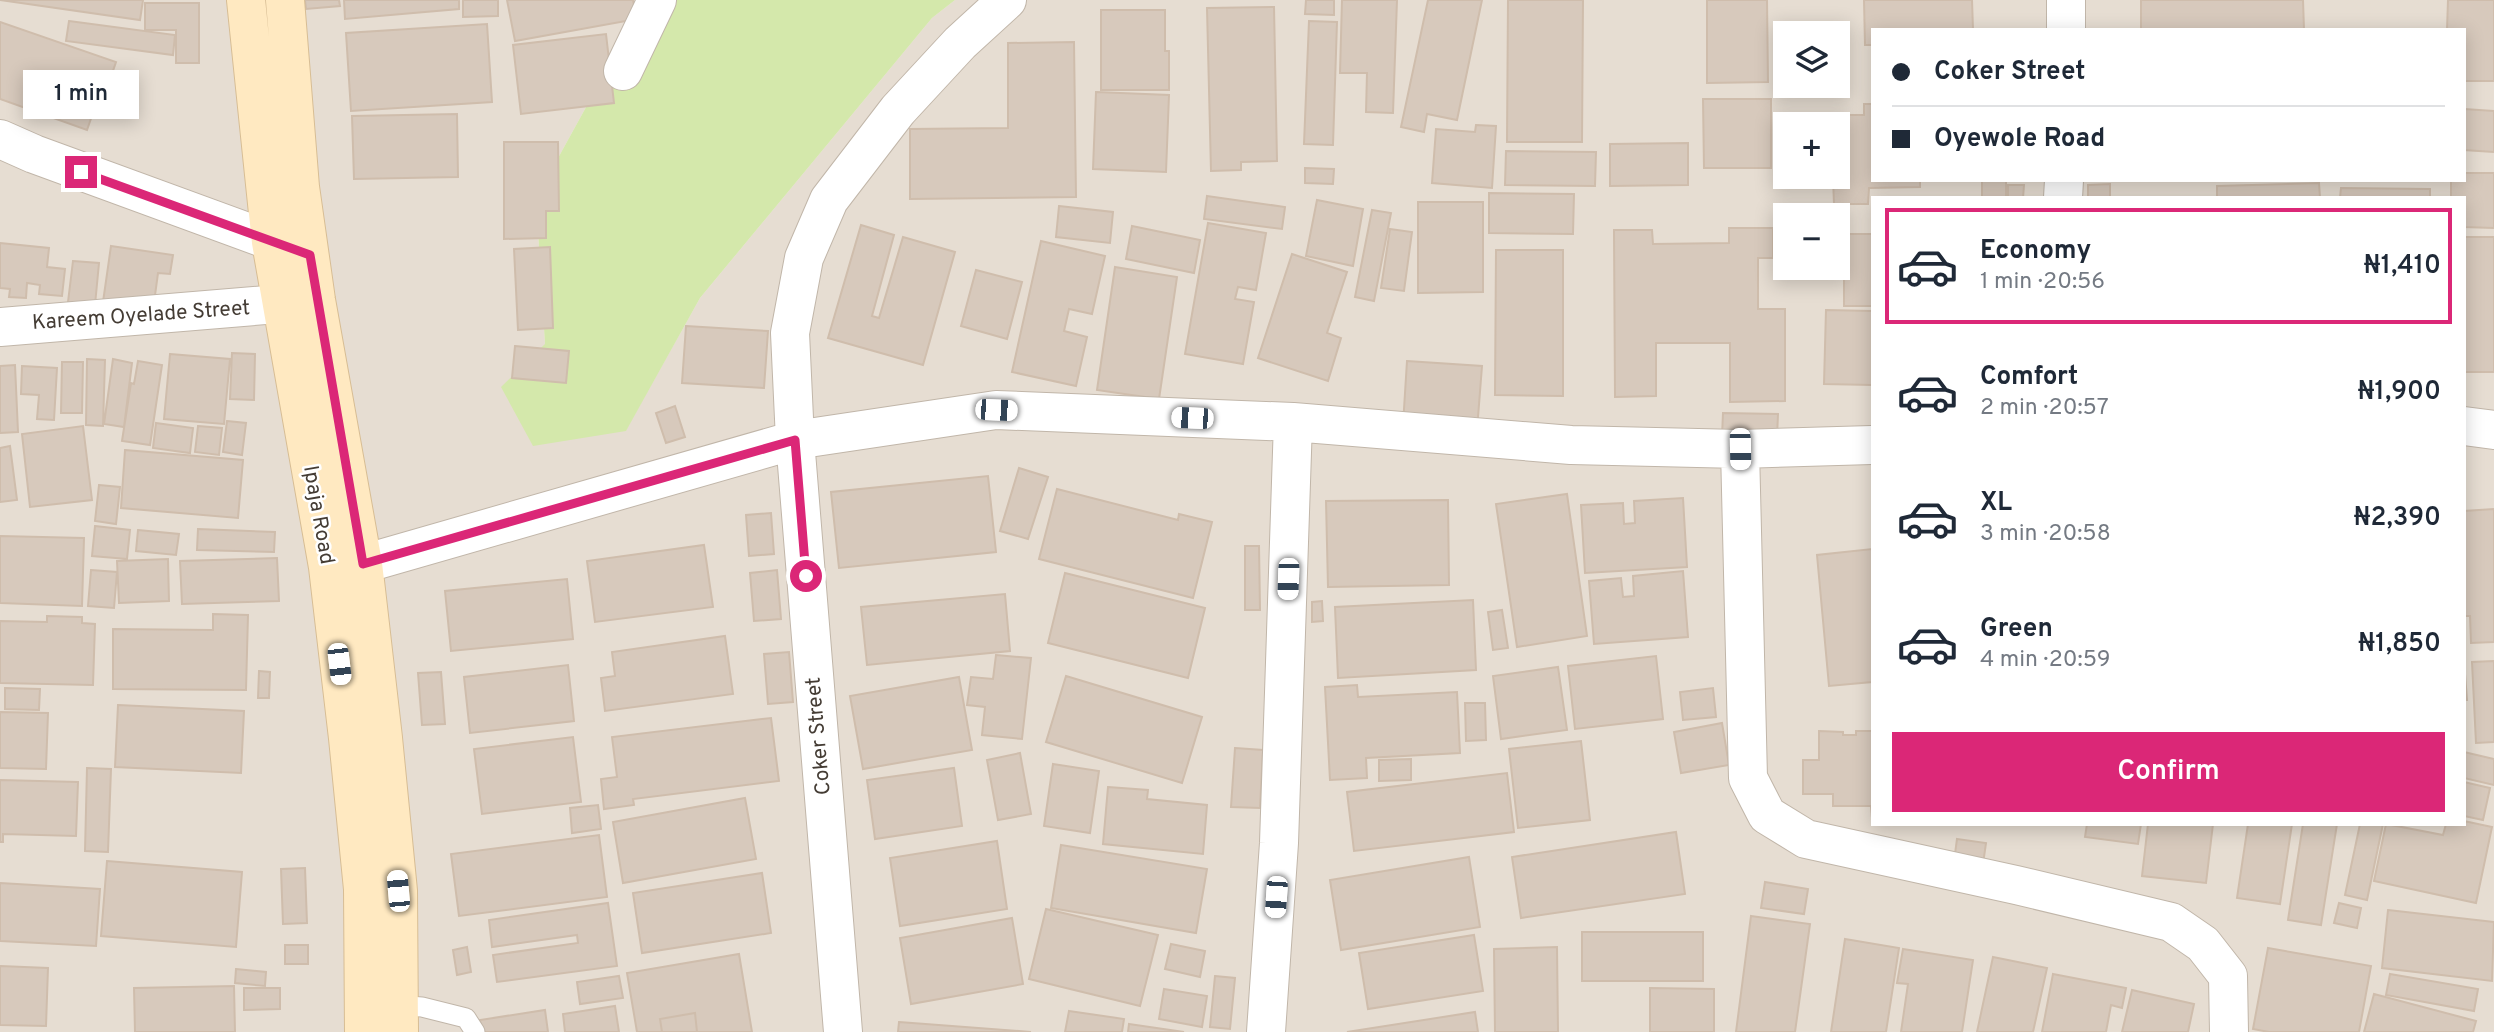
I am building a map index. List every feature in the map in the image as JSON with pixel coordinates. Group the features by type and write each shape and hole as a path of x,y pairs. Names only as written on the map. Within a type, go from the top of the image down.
{"main road":[{"name":"Ipaja Road","path":"246,0 271,242 299,303 345,565 383,738 398,891 382,1018"},
{"name":"Ipaja Road","path":"285,0 300,187 310,255 299,303"}],"street":[{"path":"623,71 657,0"},
{"name":"Coker Street","path":"843,1032 795,440 790,333 804,258 829,200 898,110 960,43 1007,0"},
{"path":"2066,0 2066,28"},
{"path":"0,139 34,154 310,255"},
{"name":"Kareem Oyelade Street","path":"0,327 299,303"},
{"path":"345,565 795,440 996,410 1293,422 1571,445 1740,449 1871,445"},
{"path":"1266,1032 1279,843 1293,422"},
{"path":"2466,426 2494,430"},
{"path":"1740,449 1748,778 1767,815 1806,839 2171,922 2203,944 2228,976 2229,1032"}],"lane":[{"path":"382,1018 422,1007 466,1018 475,1032"}],"shaded area":[{"path":"0,0 645,0 536,198 545,344 626,430 700,298 932,18 955,0 2494,0 2494,1032 0,1032"}],"green space":[{"path":"645,0 955,0 932,18 700,298 626,431 533,446 501,387 545,344 536,198"}],"building":[{"path":"0,0 143,0 140,20"},
{"path":"305,0 339,0 340,6 306,9"},
{"path":"344,0 459,0 459,9 345,19"},
{"path":"463,0 498,0 498,16 463,17"},
{"path":"507,0 633,0 637,19 515,41"},
{"path":"1306,0 1334,0 1334,15 1305,14"},
{"path":"1342,0 1397,0 1393,113 1366,112 1367,73 1340,73"},
{"path":"1428,0 1482,0 1457,120 1427,114 1424,132 1401,127"},
{"path":"1508,0 1583,0 1582,142 1507,142"},
{"path":"1707,0 1767,0 1768,82 1707,83"},
{"path":"1864,0 1972,0 1973,28 1871,28 1871,45 1865,45"},
{"path":"2141,0 2303,0 2304,28 2141,28"},
{"path":"2448,0 2494,0 2494,81 2466,81 2466,28 2447,28"},
{"path":"145,3 199,3 199,63 176,63 176,30 145,30"},
{"path":"1274,7 1277,161 1241,162 1241,170 1211,171 1207,8"},
{"path":"1101,10 1165,10 1169,90 1101,90"},
{"path":"69,21 175,35 173,55 66,41"},
{"path":"1309,21 1337,22 1333,145 1304,144"},
{"path":"0,22 116,62 108,85 103,84 87,130 0,99"},
{"path":"487,24 492,102 351,111 346,33"},
{"path":"606,34 614,103 521,114 513,45"},
{"path":"1074,42 1076,197 910,199 910,129 1008,128 1008,43"},
{"path":"1096,92 1169,95 1166,172 1093,169"},
{"path":"1703,99 1771,99 1771,168 1704,168"},
{"path":"1864,104 1871,104 1871,182 1920,182 1920,187 1869,188 1868,204 1834,203 1833,189 1850,189 1850,115 1864,115"},
{"path":"2466,109 2494,111 2494,152 2466,150"},
{"path":"457,114 458,177 354,179 352,116"},
{"path":"1476,125 1496,126 1492,188 1432,183 1436,129 1475,132"},
{"path":"504,142 558,142 559,211 546,211 546,238 504,239"},
{"path":"1688,143 1688,185 1610,186 1610,144"},
{"path":"1506,151 1596,152 1595,186 1505,185"},
{"path":"1305,168 1334,169 1333,184 1305,183"},
{"path":"2466,173 2494,173 2494,228 2466,227 2466,196 2451,196 2451,182 2466,182"},
{"path":"1982,182 2006,182 2006,196 1982,196"},
{"path":"2319,183 2320,196 2217,196 2217,186"},
{"path":"2110,184 2110,196 2088,196 2088,185"},
{"path":"2008,185 2024,185 2023,196 2008,196"},
{"path":"2341,188 2430,189 2430,196 2340,196"},
{"path":"1489,193 1574,194 1573,234 1489,233"},
{"path":"1207,196 1285,207 1282,229 1204,219"},
{"path":"1317,200 1363,209 1353,266 1306,256"},
{"path":"1418,202 1483,202 1483,292 1418,293"},
{"path":"1059,206 1113,212 1110,243 1056,237"},
{"path":"1372,210 1391,213 1374,301 1355,297"},
{"path":"1208,223 1266,233 1256,290 1238,287 1235,299 1254,302 1243,364 1185,354"},
{"path":"861,225 894,235 872,316 879,318 903,237 955,252 923,365 828,338"},
{"path":"1132,226 1200,240 1194,273 1126,259"},
{"path":"1729,228 1773,228 1773,258 1758,258 1758,309 1785,309 1785,401 1730,402 1730,343 1656,343 1656,396 1615,397 1614,230 1652,230 1653,244 1729,243"},
{"path":"1390,229 1412,232 1404,291 1381,288"},
{"path":"1850,234 1871,234 1871,306 1844,306 1844,280 1850,280"},
{"path":"2466,237 2494,237 2494,372 2466,372"},
{"path":"1041,241 1105,256 1092,314 1069,309 1064,331 1087,337 1076,386 1012,372"},
{"path":"0,243 49,248 47,267 65,269 62,296 39,294 40,285 27,283 26,298 9,297 10,289 0,288"},
{"path":"111,246 173,255 170,274 158,273 153,310 103,302"},
{"path":"550,247 553,328 518,330 514,249"},
{"path":"1496,250 1563,250 1563,396 1495,395"},
{"path":"1292,254 1347,272 1327,333 1341,338 1328,381 1258,358"},
{"path":"73,261 99,263 95,305 68,302"},
{"path":"1115,267 1177,277 1159,399 1097,390"},
{"path":"976,270 1022,282 1007,339 961,326"},
{"path":"1826,310 1871,311 1871,385 1824,384"},
{"path":"686,326 768,331 764,388 682,383"},
{"path":"515,346 569,351 566,383 512,378"},
{"path":"232,353 255,354 254,400 230,399"},
{"path":"170,354 230,359 224,424 164,419"},
{"path":"87,359 105,360 103,426 86,425"},
{"path":"113,359 132,363 124,427 104,424"},
{"path":"138,361 162,365 150,445 122,441 131,383 134,384"},
{"path":"1407,361 1482,366 1477,430 1403,425"},
{"path":"62,362 83,362 82,413 61,413"},
{"path":"15,365 18,432 0,433 0,366"},
{"path":"22,366 57,368 54,420 37,419 39,395 21,394"},
{"path":"675,406 685,437 666,443 656,413"},
{"path":"1723,413 1778,414 1777,437 1722,436"},
{"path":"227,421 246,423 242,455 223,452"},
{"path":"156,423 193,428 190,453 153,448"},
{"path":"83,426 92,500 30,507 22,434"},
{"path":"198,426 222,428 219,455 195,452"},
{"path":"10,446 17,500 0,502 0,448"},
{"path":"125,450 243,460 238,518 121,508"},
{"path":"1019,468 1048,477 1028,539 1000,531"},
{"path":"988,476 996,552 839,568 831,492"},
{"path":"99,485 120,487 116,524 95,521"},
{"path":"1057,489 1178,520 1179,514 1212,522 1193,598 1039,559"},
{"path":"1567,494 1587,636 1517,647 1496,504"},
{"path":"1683,498 1687,567 1585,573 1581,505 1623,503 1624,524 1635,523 1634,501"},
{"path":"1448,500 1449,585 1328,587 1326,501"},
{"path":"2494,509 2494,642 2471,643 2470,616 2466,616 2466,511"},
{"path":"771,513 774,554 749,556 746,515"},
{"path":"95,526 130,530 127,559 92,556"},
{"path":"198,529 275,532 274,552 197,550"},
{"path":"138,530 179,534 176,555 136,551"},
{"path":"0,536 84,538 82,606 0,603"},
{"path":"704,545 713,607 595,622 587,561"},
{"path":"1245,546 1259,546 1260,610 1245,610"},
{"path":"1871,549 1871,682 1829,686 1817,555"},
{"path":"277,558 279,601 182,604 180,561"},
{"path":"168,559 169,601 119,603 117,561"},
{"path":"91,570 117,572 114,608 88,606"},
{"path":"777,570 781,619 754,621 750,573"},
{"path":"1683,571 1688,637 1594,644 1589,581 1621,578 1623,597 1634,596 1633,576"},
{"path":"1065,573 1205,608 1188,678 1048,643"},
{"path":"567,579 573,639 451,651 445,591"},
{"path":"1005,594 1010,651 867,665 861,607"},
{"path":"1473,600 1476,670 1338,678 1335,607"},
{"path":"1322,601 1323,621 1312,622 1312,602"},
{"path":"1502,610 1508,648 1493,650 1488,612"},
{"path":"213,614 248,615 246,690 113,689 113,629 213,630"},
{"path":"47,616 82,617 82,623 95,624 93,685 0,683 0,621 47,622"},
{"path":"725,636 733,694 605,711 601,678 615,676 612,652"},
{"path":"789,652 793,702 768,704 764,654"},
{"path":"996,655 1031,658 1022,739 982,735 985,707 967,705 971,677 993,679"},
{"path":"1656,656 1663,719 1575,729 1568,666"},
{"path":"2494,661 2494,742 2476,743 2472,662"},
{"path":"568,665 574,721 470,733 464,677"},
{"path":"1558,667 1567,730 1501,739 1493,676"},
{"path":"259,671 270,672 269,698 258,698"},
{"path":"441,672 445,724 422,725 418,673"},
{"path":"1066,676 1202,717 1182,783 1046,742"},
{"path":"959,677 972,750 863,769 850,696"},
{"path":"1357,685 1358,697 1457,692 1460,753 1366,758 1367,778 1330,780 1325,687"},
{"path":"5,688 40,689 39,710 5,709"},
{"path":"1713,688 1716,717 1683,720 1680,692"},
{"path":"1465,703 1485,703 1486,740 1466,741"},
{"path":"118,705 244,711 241,773 115,767"},
{"path":"0,712 48,713 46,769 0,768"},
{"path":"771,718 779,781 633,799 634,805 604,809 601,779 617,777 612,737"},
{"path":"1722,723 1729,765 1681,773 1674,732"},
{"path":"1819,731 1856,735 1856,731 1871,731 1871,806 1833,806 1833,794 1803,794 1803,760 1819,760"},
{"path":"573,737 581,802 482,814 474,749"},
{"path":"1581,741 1590,820 1518,828 1509,749"},
{"path":"1235,748 1263,750 1260,808 1231,807"},
{"path":"2466,752 2494,759 2494,785 2466,778"},
{"path":"1020,753 1031,814 998,820 987,760"},
{"path":"1411,759 1411,780 1379,781 1379,760"},
{"path":"1053,764 1099,771 1090,833 1044,826"},
{"path":"87,768 111,769 108,852 85,851"},
{"path":"954,768 962,826 875,839 867,780"},
{"path":"1507,773 1514,832 1354,851 1347,792"},
{"path":"0,780 78,782 76,836 3,834 3,842 0,842"},
{"path":"2466,782 2490,788 2483,820 2466,816"},
{"path":"1108,787 1148,790 1147,799 1207,805 1203,854 1103,844"},
{"path":"745,798 756,859 623,883 613,822"},
{"path":"598,805 601,829 572,833 570,808"},
{"path":"2466,821 2492,827 2476,903 2374,881 2386,826 2443,835 2445,826 2466,826"},
{"path":"2087,826 2141,826 2138,844 2085,837"},
{"path":"2148,826 2213,826 2206,883 2142,876"},
{"path":"2248,826 2292,826 2280,904 2237,898"},
{"path":"2303,826 2337,826 2321,925 2288,920"},
{"path":"2360,826 2383,826 2367,900 2345,895"},
{"path":"1676,832 1685,894 1521,918 1512,857"},
{"path":"599,835 607,897 459,916 451,854"},
{"path":"1957,839 1986,843 1983,864 1954,861"},
{"path":"997,841 1007,909 900,926 890,858"},
{"path":"1061,845 1207,869 1196,933 1051,908"},
{"path":"1469,857 1480,927 1341,950 1330,880"},
{"path":"107,861 242,872 236,947 101,936"},
{"path":"305,868 307,923 283,924 281,869"},
{"path":"762,873 771,933 642,953 633,893"},
{"path":"1765,882 1808,889 1804,914 1761,908"},
{"path":"0,883 100,889 96,946 0,941"},
{"path":"608,903 617,966 497,982 493,955 578,943 577,935 492,947 489,920"},
{"path":"2339,903 2361,908 2357,928 2334,923"},
{"path":"1046,909 1158,935 1140,1006 1029,979"},
{"path":"2388,910 2494,922 2492,981 2382,968"},
{"path":"1751,916 1810,924 1795,1032 1736,1032"},
{"path":"1012,918 1023,984 911,1004 900,938"},
{"path":"1582,932 1703,932 1703,981 1582,981"},
{"path":"1474,935 1483,991 1368,1009 1359,953"},
{"path":"1845,939 1899,948 1886,1032 1831,1032"},
{"path":"1171,944 1205,951 1200,977 1165,969"},
{"path":"285,945 308,945 308,964 285,964"},
{"path":"467,947 471,972 457,975 453,950"},
{"path":"1557,947 1558,1032 1495,1032 1494,949"},
{"path":"2268,948 2371,966 2359,1032 2269,1032 2253,1029"},
{"path":"1903,949 1973,960 1962,1032 1901,1032 1908,984 1897,983"},
{"path":"739,954 752,1032 697,1032 695,1013 660,1019 662,1032 637,1032 627,973"},
{"path":"1993,957 2047,968 2033,1032 1977,1032"},
{"path":"0,966 48,968 46,1026 0,1025"},
{"path":"236,969 266,972 265,986 235,983"},
{"path":"2053,974 2126,988 2122,1008 2111,1005 2106,1032 2042,1032"},
{"path":"2390,974 2478,989 2474,1011 2386,995"},
{"path":"619,976 623,998 580,1004 577,982"},
{"path":"1215,976 1235,978 1230,1029 1210,1027"},
{"path":"234,986 235,1032 135,1032 134,988"},
{"path":"244,988 280,988 280,1009 244,1010"},
{"path":"1650,988 1714,989 1714,1032 1650,1032"},
{"path":"1164,989 1207,996 1202,1027 1159,1019"},
{"path":"2132,990 2194,1004 2188,1032 2122,1032"},
{"path":"2374,994 2476,1021 2473,1032 2364,1032"},
{"path":"615,1006 619,1032 565,1032 563,1014"},
{"path":"545,1010 548,1032 482,1032 480,1020"},
{"path":"1069,1011 1124,1019 1122,1032 1065,1032"},
{"path":"1475,1012 1478,1032 1347,1032"},
{"path":"695,1013 697,1032 662,1032 660,1019"},
{"path":"899,1022 1031,1032 898,1032"},
{"path":"1129,1024 1184,1032 1128,1032"}],"route":[{"path":"81,172 310,255 363,564 795,440 806,576"}]}
